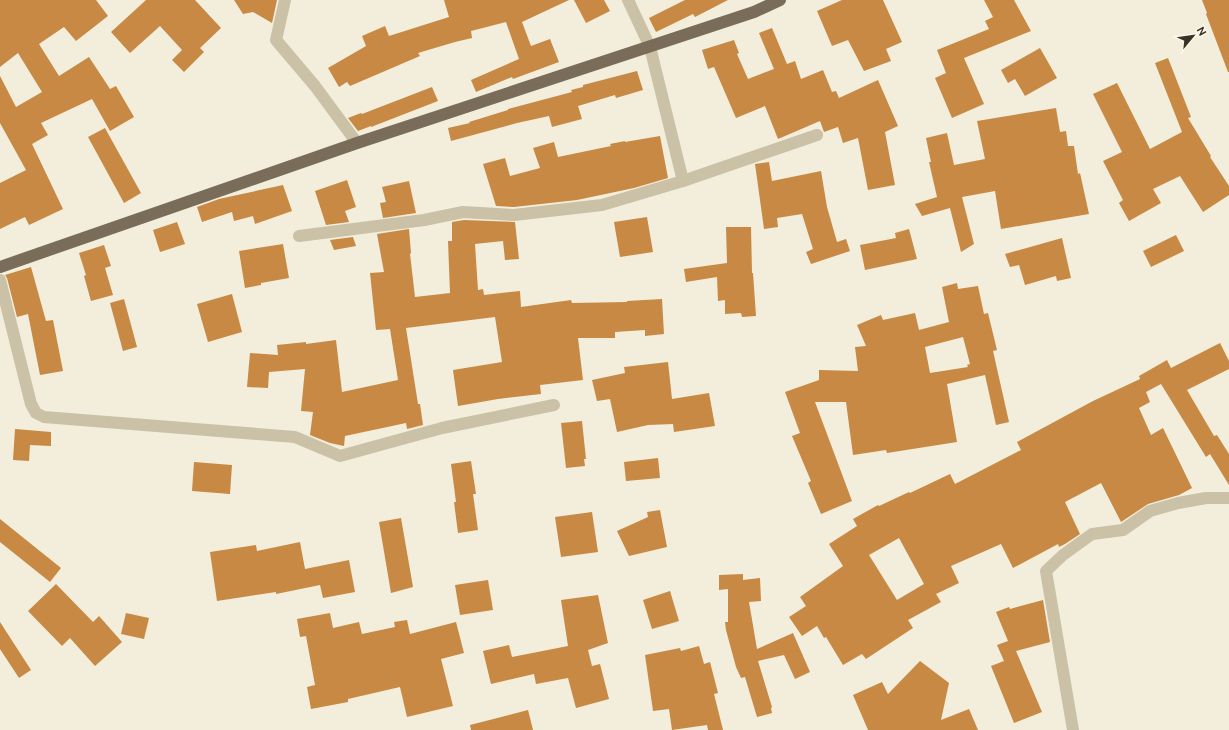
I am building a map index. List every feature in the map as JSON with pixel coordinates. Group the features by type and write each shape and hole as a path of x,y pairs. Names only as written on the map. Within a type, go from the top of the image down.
{"main road":[{"path":"0,267 357,143 754,12 780,0"}],"street":[{"path":"285,0 276,40 315,86 357,143"},
{"path":"628,0 650,47 683,181"},
{"path":"299,236 424,220 463,212 514,215 602,205 683,181 817,135"},
{"path":"0,280 31,404 36,413 44,417 295,437 340,456 442,428 554,405"},
{"path":"1072,730 1046,571 1092,534 1123,530 1150,511 1178,503 1206,498 1229,498"}],"building":[{"path":"0,0 96,0 108,16 76,41 64,27 39,44 59,76 89,57 110,89 116,86 134,117 110,131 92,99 41,123 48,135 32,144 63,209 29,225 25,217 0,229 0,183 26,170 0,123 0,76 16,107 42,92 18,53 0,67"},
{"path":"146,0 195,0 221,28 200,48 204,52 184,72 172,60 182,50 160,26 130,53 111,32"},
{"path":"234,0 277,0 272,23 253,12 243,14"},
{"path":"444,0 569,0 522,22 531,46 550,39 559,62 513,79 512,77 476,92 471,80 519,59 506,22 471,31 472,38 418,53 420,56 350,86 347,82 339,87 328,68 366,46 362,36 385,26 389,36 449,17"},
{"path":"574,0 604,0 610,11 586,23"},
{"path":"685,0 728,0 695,17 693,14 656,32 649,18"},
{"path":"842,0 883,0 902,42 886,49 891,61 864,71 848,40 832,46 817,11"},
{"path":"984,0 1014,0 1031,31 964,58 984,104 952,118 935,78 946,73 937,50 989,29 985,21 993,17"},
{"path":"1202,0 1229,0 1229,72 1206,14 1207,13"},
{"path":"772,28 787,64 795,61 801,79 823,70 832,92 836,91 839,98 878,80 898,126 885,132 895,185 868,190 858,138 843,143 838,127 824,132 820,121 778,139 765,106 736,118 714,67 708,69 702,50 734,40 739,53 737,54 748,79 774,69 759,33"},
{"path":"1040,48 1057,78 1025,96 1015,79 1008,83 1001,70"},
{"path":"1168,58 1191,117 1188,118 1211,156 1210,157 1229,186 1229,195 1203,212 1180,176 1153,189 1161,203 1129,221 1119,203 1123,200 1103,161 1122,152 1093,94 1117,83 1150,149 1182,132 1155,63"},
{"path":"637,71 643,90 616,98 615,95 578,106 582,119 552,127 549,116 451,141 448,128 470,123 469,122 508,109 572,92 571,90 583,87 583,85"},
{"path":"432,87 438,101 371,127 358,131 348,118 361,113 362,114"},
{"path":"1056,108 1060,132 1066,131 1068,146 1074,146 1078,174 1080,173 1089,214 1001,229 995,191 962,197 974,244 961,252 950,208 922,216 915,204 937,197 929,162 931,162 926,138 947,133 954,165 985,159 977,121"},
{"path":"105,128 141,193 124,203 88,137"},
{"path":"660,136 668,178 634,188 577,200 514,207 496,206 483,164 505,158 510,176 540,168 533,148 554,142 558,157 611,146 610,144"},
{"path":"769,162 772,181 821,171 827,207 837,242 846,239 850,251 811,264 806,252 813,249 802,214 777,218 778,227 764,229 755,164"},
{"path":"347,180 356,207 345,211 349,222 326,225 315,191"},
{"path":"409,181 416,213 383,218 380,203 386,202 382,187"},
{"path":"283,185 292,211 255,224 253,216 234,221 232,212 202,222 197,207 219,199"},
{"path":"647,217 653,252 620,257 614,222"},
{"path":"464,220 515,222 519,259 505,260 503,241 475,244 478,290 483,289 484,295 520,291 521,307 571,300 572,303 627,302 662,299 664,334 645,336 645,330 615,332 615,338 578,338 583,380 540,385 541,394 498,399 458,406 453,370 502,362 495,317 406,328 418,404 420,404 423,425 407,429 406,423 345,436 344,446 330,443 310,435 313,412 301,411 305,369 269,372 268,388 247,387 250,353 278,355 277,345 306,342 306,344 336,340 342,392 398,380 390,329 376,330 370,273 384,272 377,234 409,229 410,254 415,297 450,293 448,241 452,241 452,222"},
{"path":"177,222 185,244 160,252 153,230"},
{"path":"726,227 751,227 752,273 756,316 742,317 741,313 725,314 725,300 718,301 717,277 686,282 684,269 727,263"},
{"path":"909,229 917,259 865,270 860,245 896,238 895,233"},
{"path":"1176,235 1184,251 1151,267 1143,251"},
{"path":"353,237 356,246 334,250 330,240"},
{"path":"1062,238 1071,278 1057,281 1056,276 1025,285 1019,265 1010,267 1005,254"},
{"path":"283,244 289,278 261,283 261,285 245,288 239,251"},
{"path":"104,245 111,266 105,268 113,295 91,301 84,276 86,275 79,253"},
{"path":"31,267 46,321 53,320 63,371 40,375 28,314 17,317 5,275"},
{"path":"957,283 958,289 978,286 984,314 988,313 997,350 993,351 1009,422 996,425 985,375 947,384 957,442 887,453 886,450 853,455 846,402 815,402 852,501 821,514 808,483 811,481 792,436 800,433 785,392 819,380 819,370 858,371 855,347 866,346 857,325 881,315 883,320 915,313 919,330 949,322 942,287","holes":["963,337 970,364 967,365 968,367 930,373 925,347"]},
{"path":"232,294 242,332 208,342 197,304"},
{"path":"124,299 137,347 123,351 110,303"},
{"path":"1220,343 1229,361 1229,369 1187,390 1214,436 1217,435 1229,454 1229,485 1210,454 1206,457 1161,384 1146,392 1150,402 1139,408 1151,435 1163,428 1192,488 1179,495 1148,504 1121,522 1101,483 1065,502 1080,534 1065,544 1059,547 1058,544 1013,568 1001,544 951,566 959,583 936,594 941,602 908,620 913,628 866,659 862,654 843,665 826,637 824,638 817,626 802,636 789,617 806,606 800,597 843,566 829,544 857,526 853,519 878,505 879,506 909,492 910,493 950,474 955,484 1021,450 1017,442 1093,401 1140,379 1139,376 1167,360 1171,368","holes":["899,538 924,584 897,600 869,555"]},
{"path":"668,362 672,399 709,393 715,426 674,432 673,424 648,425 617,432 610,399 597,401 592,380 625,373 624,367"},
{"path":"582,421 586,459 584,459 585,466 566,468 561,423"},
{"path":"15,429 51,432 51,446 30,445 29,461 13,460"},
{"path":"658,458 660,478 626,481 624,462"},
{"path":"471,461 476,494 473,494 478,530 458,533 451,464"},
{"path":"194,462 232,465 230,494 192,491"},
{"path":"660,510 667,547 629,556 617,531 648,517 647,512"},
{"path":"592,512 598,552 561,557 555,517"},
{"path":"401,518 413,587 391,593 379,522"},
{"path":"0,519 61,568 50,582 0,542"},
{"path":"300,542 305,569 349,560 355,592 323,598 320,585 276,594 276,592 217,601 210,552 256,545 257,551"},
{"path":"743,574 743,580 760,578 761,601 749,602 757,649 793,633 810,672 795,679 784,655 758,661 772,707 772,713 757,717 745,677 741,678 736,667 726,630 725,622 728,622 728,589 719,590 719,575"},
{"path":"488,580 493,610 460,615 455,585"},
{"path":"56,584 93,622 99,616 122,642 95,666 70,638 62,646 28,611"},
{"path":"670,591 679,621 652,629 643,600"},
{"path":"598,595 608,643 588,650 592,666 600,664 609,699 576,708 568,678 536,684 534,674 491,684 483,651 509,645 512,657 568,646 561,600"},
{"path":"1043,600 1050,642 1016,651 1042,712 1014,723 991,666 1004,661 997,645 1008,641 996,612 1009,607 1010,609"},
{"path":"126,613 149,618 144,639 121,634"},
{"path":"330,613 333,628 359,622 362,634 395,627 394,622 407,620 410,634 456,622 464,653 441,659 453,706 407,717 400,687 348,699 348,702 311,709 307,687 315,685 306,636 300,637 297,619"},
{"path":"0,622 31,670 19,678 0,649"},
{"path":"699,646 704,664 710,662 718,693 714,694 723,730 708,730 707,725 672,730 669,709 653,711 645,655 680,648 681,651"},
{"path":"920,661 949,683 941,720 969,709 978,730 868,730 853,695 882,682 888,694"},
{"path":"528,710 533,730 471,730 470,725"}]}
